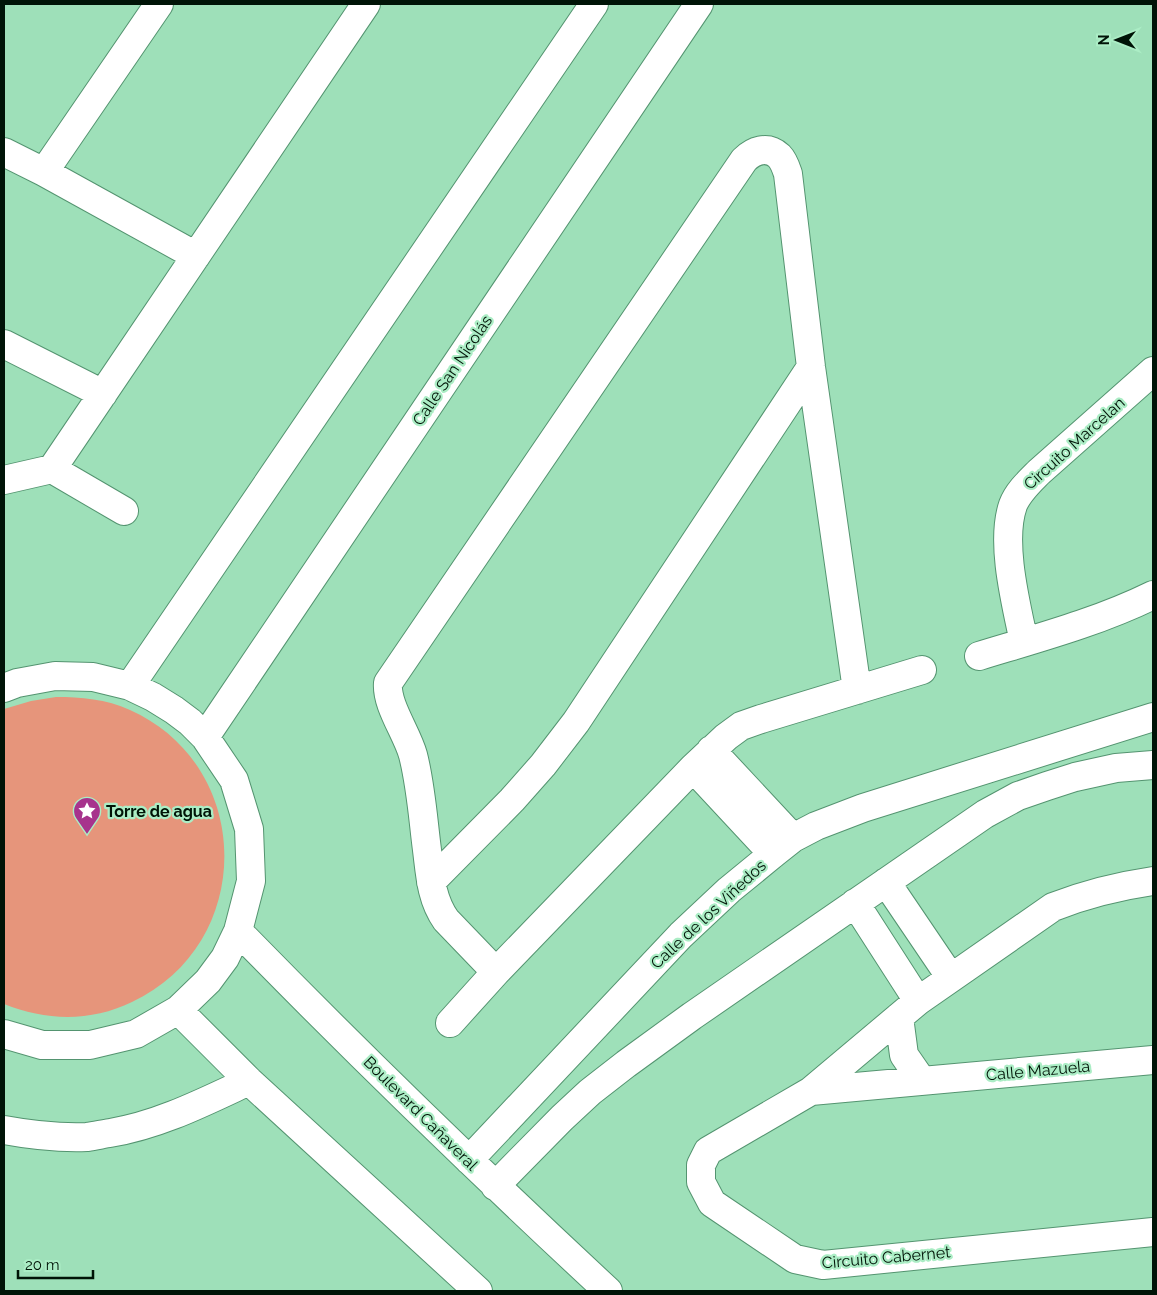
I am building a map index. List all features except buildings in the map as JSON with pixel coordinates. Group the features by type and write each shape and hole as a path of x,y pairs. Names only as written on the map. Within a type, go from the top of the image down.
{"street":[{"path":"44,172 159,4"},
{"path":"130,686 594,4"},
{"name":"Calle San Nicolás","path":"205,737 699,4"},
{"path":"4,480 52,469 196,256 359,6"},
{"path":"496,972 446,920 436,901 431,882 413,755 389,699 388,683 744,160 751,153 760,150 774,152 780,156 788,174 811,367 857,690"},
{"path":"4,152 196,256"},
{"path":"4,344 103,394"},
{"path":"431,882 512,800 543,765 576,722 811,367"},
{"name":"Circuito Marcelan","path":"1024,642 1015,596 1008,537 1009,520 1013,504 1022,489 1039,472 1153,371"},
{"path":"52,469 124,511"},
{"path":"979,656 1094,620 1153,595"},
{"path":"450,1023 496,972 702,759 726,737 742,726 762,719 922,670"},
{"path":"4,688 17,682 55,676 93,677 130,686 153,697 190,722 205,737 234,780 249,829 251,881 238,931 225,958 208,981 178,1010 136,1034 90,1045 42,1045 4,1034"},
{"name":"Calle de los Viñedos","path":"469,1160 681,935 729,890 783,846 816,826 863,808 1153,718"},
{"path":"702,759 783,846"},
{"path":"1006,763 1018,796"},
{"path":"495,1186 562,1118 590,1092 626,1064 692,1016 985,814 1018,796 1046,786 1116,768 1153,765"},
{"name":"Circuito Cabernet","path":"1153,881 1078,897 1053,907 909,1009 811,1091 708,1152 701,1165 701,1182 712,1203 795,1259 823,1265 1153,1232"},
{"path":"886,882 951,978"},
{"path":"855,904 909,1009 904,1055 922,1081"},
{"name":"Boulevard Cañaveral","path":"238,931 495,1186 608,1291"},
{"path":"178,1010 248,1080 478,1291"},
{"name":"Calle Mazuela","path":"811,1091 1153,1060"},
{"path":"4,1130 50,1136 88,1136 128,1130 167,1118 203,1103 248,1080"}],"shaded area":[{"path":"56,697 93,699 121,706 171,736 200,771 218,812 224,855 219,899 202,940 173,975 132,1002 116,1009 85,1016 68,1017 36,1014 4,1004 4,709 31,701"}],"place":[{"name":"Torre de agua","path":"87,835"}]}
